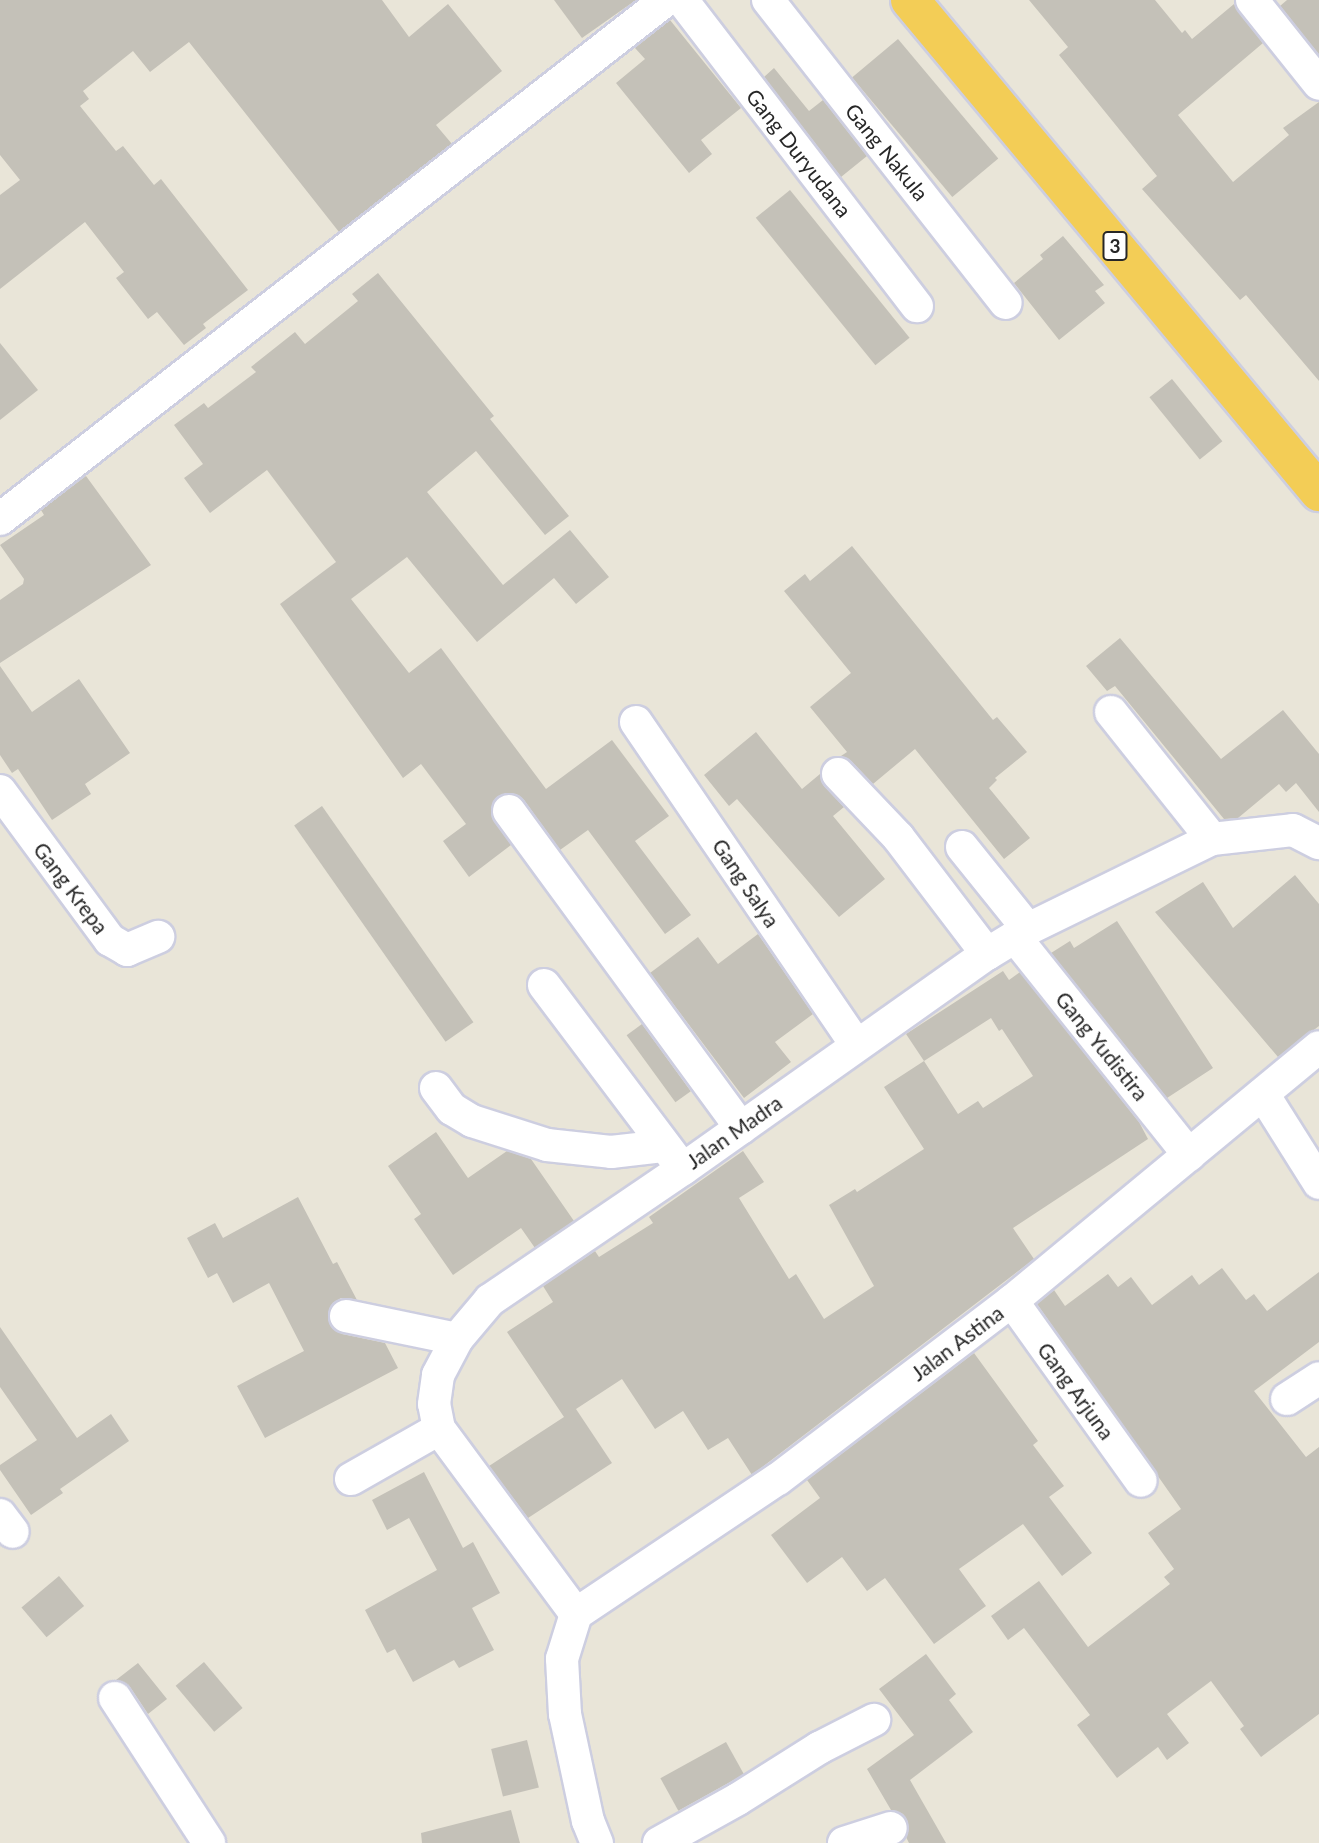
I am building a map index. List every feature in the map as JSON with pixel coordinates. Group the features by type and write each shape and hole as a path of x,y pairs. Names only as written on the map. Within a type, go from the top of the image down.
{"highway":[{"name":"3","path":"910,0 1319,492"}],"street":[{"path":"0,519 666,0"},
{"name":"Gang Duryudana","path":"682,0 917,306"},
{"name":"Gang Nakula","path":"768,0 1006,303"},
{"path":"1252,0 1319,84"},
{"path":"1111,712 1212,839"},
{"name":"Gang Salya","path":"636,722 856,1045"},
{"path":"838,774 898,837 987,954"},
{"name":"Gang Krepa","path":"0,791 110,940 121,949 133,950 158,937"},
{"path":"509,811 741,1128"},
{"name":"Jalan Madra","path":"576,1614 439,1429 433,1404 438,1375 457,1339 491,1300 673,1157 741,1128 987,954 1022,933 1212,839 1293,830 1319,843"},
{"name":"Gang Yudistira","path":"962,847 1022,933 1189,1155"},
{"path":"544,985 673,1157"},
{"name":"Jalan Astina","path":"576,1614 778,1479 1012,1301 1319,1047"},
{"path":"436,1088 452,1109 472,1121 547,1144 673,1157"},
{"path":"1263,1094 1319,1183"},
{"name":"Gang Arjuna","path":"1012,1301 1141,1481"},
{"path":"346,1316 457,1339"},
{"path":"1287,1399 1319,1378"},
{"path":"351,1479 439,1429"},
{"path":"576,1614 562,1659 565,1714 588,1821 597,1843"},
{"path":"115,1699 209,1843"},
{"path":"659,1843 738,1799 819,1748 874,1720"},
{"path":"844,1843 891,1828"}],"building":[{"path":"0,0 382,0 409,37 448,4 502,71 436,125 452,144 339,232 189,42 150,72 133,51 83,91 89,99 80,106 116,151 123,146 154,185 161,179 248,290 203,324 206,328 184,345 157,312 148,319 116,278 124,272 85,222 0,289 0,195 20,180 0,155"},
{"path":"554,0 636,0 582,38"},
{"path":"1029,0 1155,0 1182,33 1185,30 1192,39 1234,4 1263,43 1178,115 1233,182 1289,135 1283,128 1319,102 1319,381 1246,295 1240,300 1142,189 1157,176 1059,55 1068,47"},
{"path":"1287,0 1319,0 1319,55 1280,6"},
{"path":"670,20 741,108 701,140 712,154 689,173 616,83 645,59 635,48"},
{"path":"898,39 998,159 952,197 852,78"},
{"path":"774,68 809,111 823,100 867,156 841,177 764,77"},
{"path":"790,190 910,338 875,365 756,218"},
{"path":"1063,236 1104,285 1095,291 1105,303 1059,340 1014,283 1043,259 1040,255"},
{"path":"378,273 494,416 490,419 569,516 545,535 476,451 427,492 503,585 570,530 609,577 576,604 554,578 477,642 407,557 351,599 409,673 441,648 546,789 612,740 669,816 635,841 691,915 665,934 588,830 560,850 524,800 516,794 506,793 498,797 491,812 511,845 469,877 443,841 466,824 421,764 403,778 280,604 336,562 267,470 210,513 184,478 203,464 174,425 204,403 208,408 256,372 251,367 295,332 305,344 358,301 352,294"},
{"path":"0,343 38,390 0,420"},
{"path":"1172,379 1222,441 1200,459 1149,397"},
{"path":"86,476 151,565 0,663 0,600 23,584 24,579 0,545 44,515 41,510"},
{"path":"852,546 993,720 997,717 1027,752 995,778 997,780 989,788 1030,838 1004,859 915,749 873,784 851,761 841,756 847,752 810,707 851,673 784,591 805,574 810,581"},
{"path":"1120,638 1221,759 1283,710 1319,754 1319,812 1296,783 1286,792 1279,784 1238,818 1224,819 1115,686 1107,691 1086,666"},
{"path":"0,666 32,712 79,679 130,753 85,784 91,794 52,820 18,769 12,773 0,755"},
{"path":"756,732 802,789 820,774 824,786 844,807 833,816 885,879 839,917 737,799 729,806 704,775"},
{"path":"322,806 473,1022 446,1042 294,826"},
{"path":"1295,875 1319,904 1319,1026 1278,1057 1155,912 1203,882 1233,928"},
{"path":"1117,921 1213,1068 1167,1098 1051,953 1070,941 1074,948"},
{"path":"758,934 813,1014 775,1042 791,1062 744,1098 650,973 698,937 718,964"},
{"path":"1003,971 1009,980 1020,972 1139,1122 1148,1139 1013,1228 1034,1259 752,1475 728,1438 708,1450 683,1411 655,1429 622,1379 576,1409 612,1463 528,1518 489,1466 564,1417 507,1332 553,1302 543,1286 595,1251 599,1257 653,1223 649,1217 743,1151 764,1182 739,1198 789,1279 796,1274 824,1319 874,1286 829,1205 855,1189 857,1192 924,1149 884,1087 924,1061 906,1034","holes":["991,1018 999,1031 1002,1029 1033,1076 983,1108 978,1101 958,1114 924,1061"]},
{"path":"642,1024 691,1091 675,1102 627,1035"},
{"path":"436,1132 468,1178 507,1151 531,1159 574,1221 535,1248 521,1228 453,1275 414,1219 421,1214 388,1166"},
{"path":"298,1197 333,1264 337,1262 357,1300 341,1298 333,1303 328,1313 329,1322 342,1334 385,1343 398,1368 265,1438 237,1386 304,1351 269,1283 233,1303 217,1273 208,1278 187,1238 215,1223 223,1238"},
{"path":"1222,1268 1246,1300 1254,1294 1267,1311 1319,1272 1319,1342 1254,1391 1306,1457 1319,1447 1319,1714 1261,1757 1240,1729 1244,1726 1211,1681 1167,1714 1189,1743 1167,1760 1158,1747 1117,1778 1077,1725 1090,1715 1024,1628 1008,1640 991,1616 1039,1581 1088,1647 1170,1584 1164,1577 1174,1569 1148,1533 1181,1509 1037,1304 1054,1290 1065,1306 1108,1274 1118,1287 1131,1277 1152,1305 1192,1275 1199,1285"},
{"path":"0,1327 77,1438 111,1414 129,1441 60,1489 63,1493 31,1515 0,1470 0,1465 37,1440 0,1387"},
{"path":"974,1353 1038,1441 1033,1445 1064,1486 1049,1497 1092,1553 1062,1576 1023,1524 959,1569 986,1606 934,1644 885,1578 867,1591 842,1557 807,1583 771,1535 820,1498 807,1480"},
{"path":"424,1472 463,1548 473,1542 500,1593 472,1608 494,1650 459,1668 454,1660 413,1682 395,1649 387,1653 365,1610 437,1570 409,1518 387,1530 372,1500"},
{"path":"59,1576 84,1606 47,1637 21,1607"},
{"path":"926,1654 956,1694 949,1700 973,1732 910,1780 946,1843 909,1843 906,1837 908,1822 903,1814 891,1810 867,1769 914,1735 879,1689"},
{"path":"204,1662 243,1708 214,1732 176,1686"},
{"path":"138,1663 167,1699 148,1714 130,1687 116,1680"},
{"path":"527,1740 539,1788 503,1796 491,1749"},
{"path":"726,1742 744,1774 678,1811 660,1778"},
{"path":"511,1810 520,1843 422,1843 421,1833"}]}
